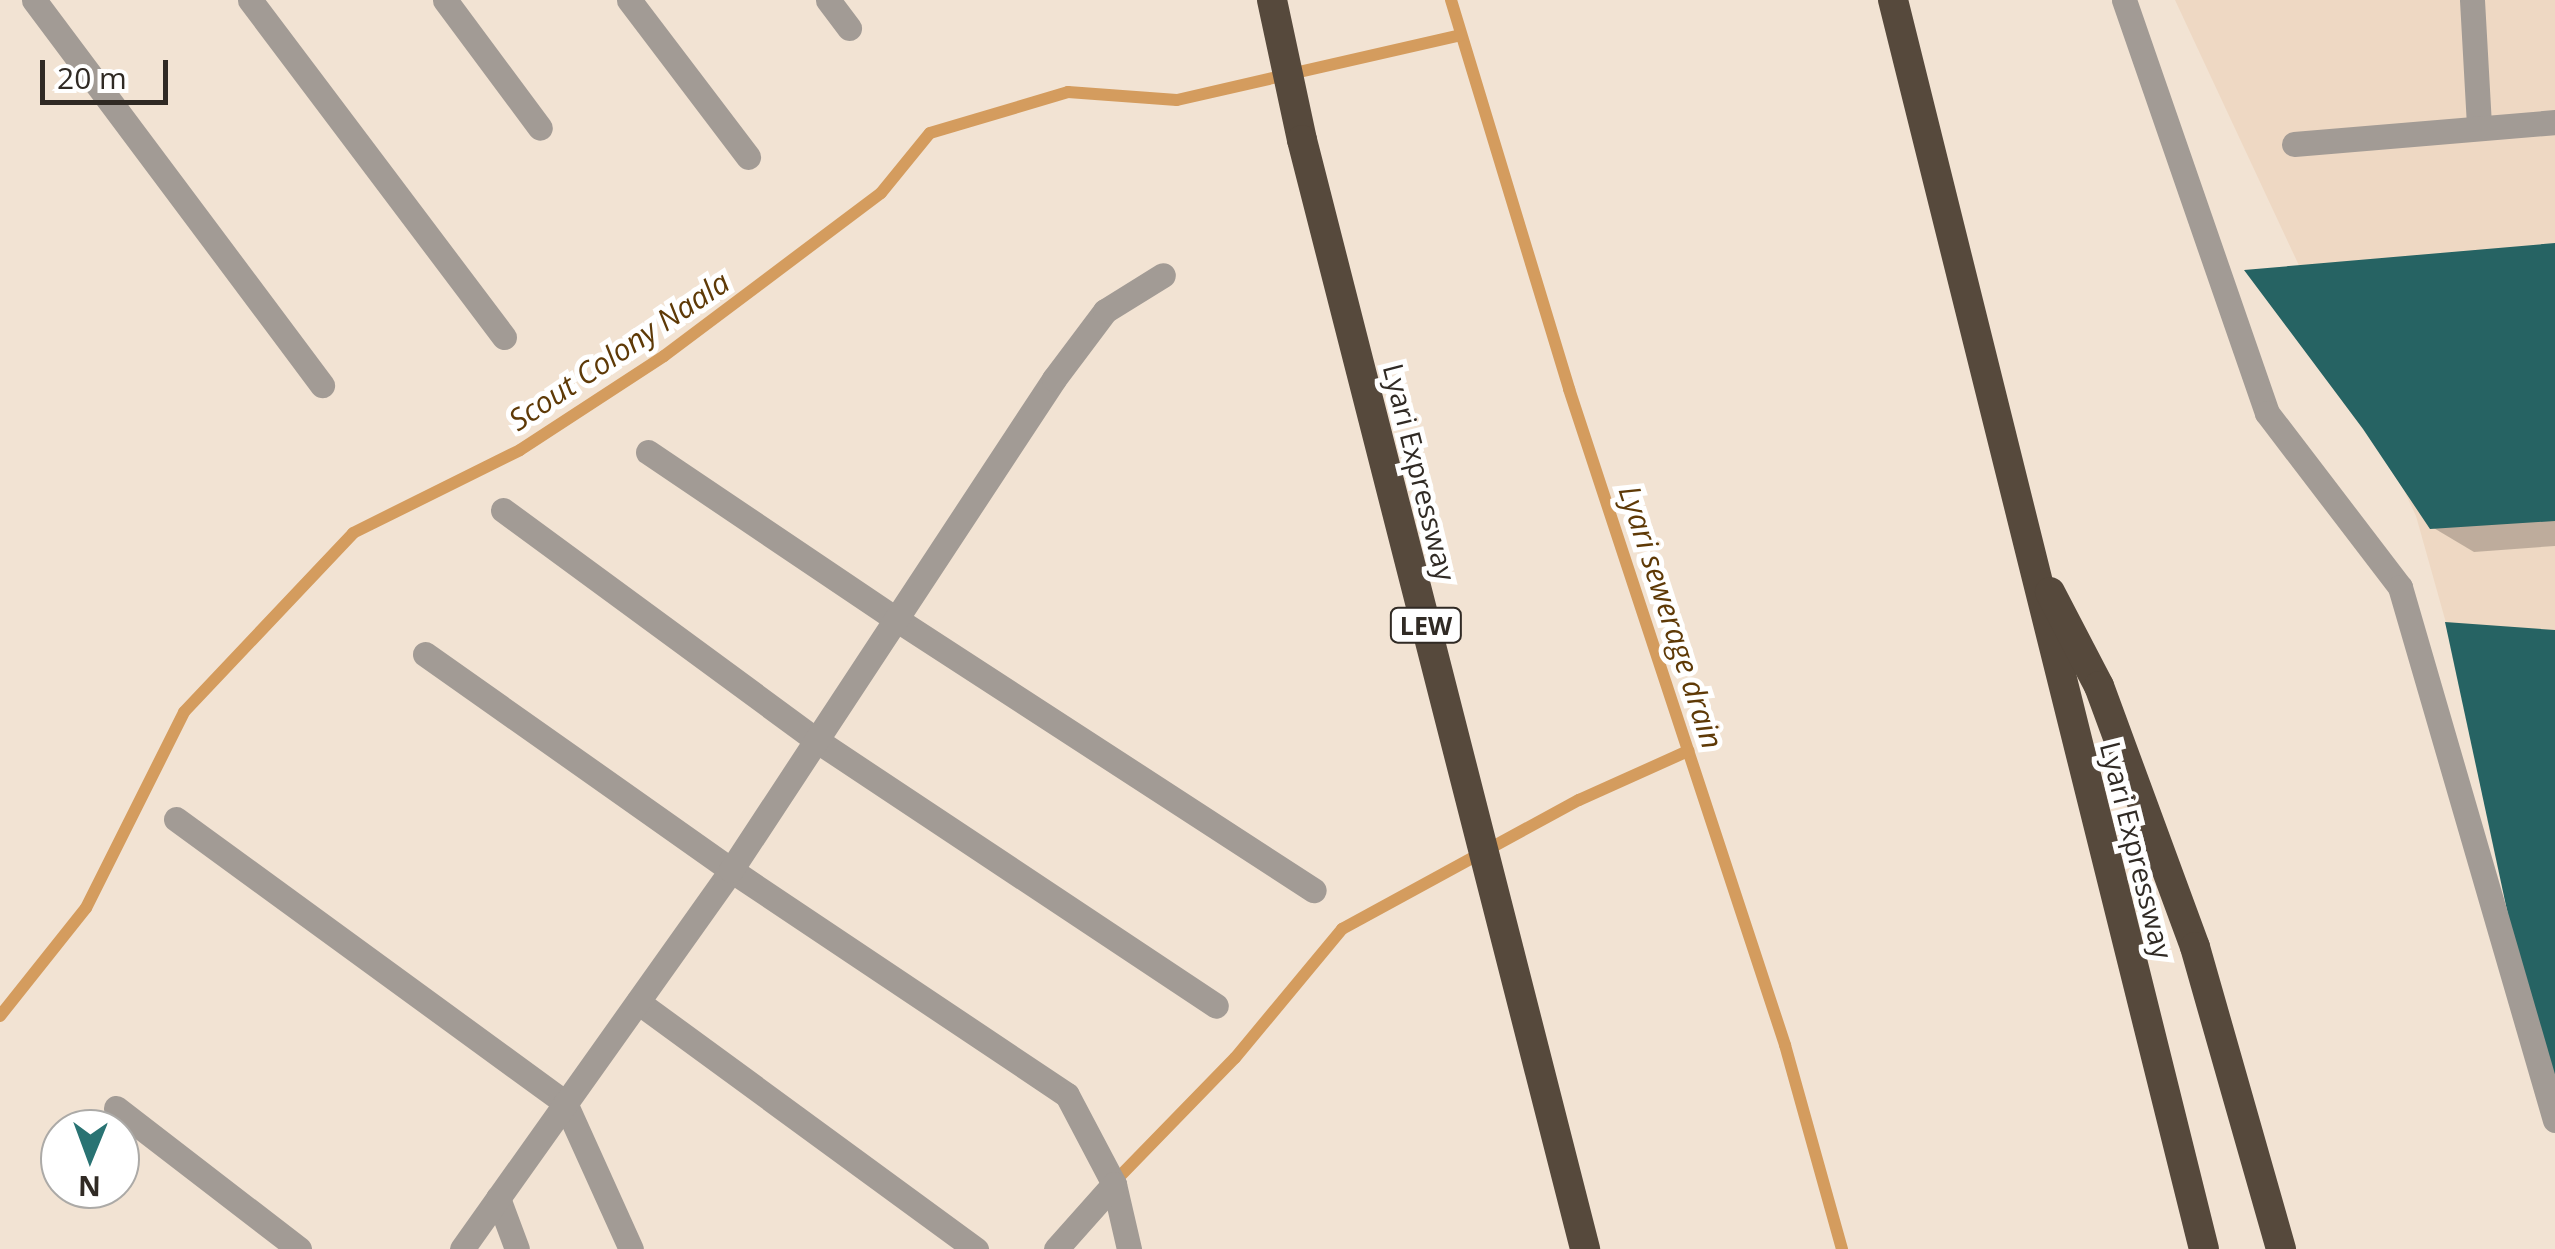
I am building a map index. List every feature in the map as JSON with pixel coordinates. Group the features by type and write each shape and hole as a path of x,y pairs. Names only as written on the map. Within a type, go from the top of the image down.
{"highway":[{"name":"Lyari Expressway","path":"1272,0 1302,140 1585,1249"},
{"name":"Lyari Expressway","path":"1892,0 2204,1249"},
{"path":"2026,545 2098,686 2196,947 2281,1249"}],"street":[{"path":"34,0 322,385"},
{"path":"250,0 504,337"},
{"path":"445,0 540,128"},
{"path":"629,0 748,157"},
{"path":"828,0 849,28"},
{"path":"2124,0 2268,413 2400,587 2555,1120"},
{"path":"2472,0 2479,126"},
{"path":"2294,144 2555,122"},
{"path":"462,1249 731,870 1054,379 1106,311 1163,275"},
{"path":"648,452 896,619 1314,890"},
{"path":"503,510 816,740 1216,1006"},
{"path":"425,654 731,870 1067,1096 1114,1184 1128,1249"},
{"path":"176,820 565,1104 631,1249"},
{"path":"638,1002 976,1249"},
{"path":"116,1108 299,1249"},
{"path":"1056,1249 1114,1184"},
{"path":"498,1198 517,1249"}],"shaded area":[{"path":"2175,0 2555,0 2555,1011 2416,516"}],"building":[{"path":"2555,243 2555,521 2430,529 2363,429 2244,270"},
{"path":"2445,622 2555,630 2553,1124"}],"waterway":[{"name":"Lyari sewerage drain","path":"1451,0 1569,389 1785,1045 1842,1249"},
{"name":"Scout Colony Naala","path":"0,1016 86,908 184,712 353,533 520,450 664,356 881,193 930,133 1068,92 1177,100 1461,35"},
{"path":"1122,1174 1235,1058 1342,929 1579,800 1688,751"}]}
